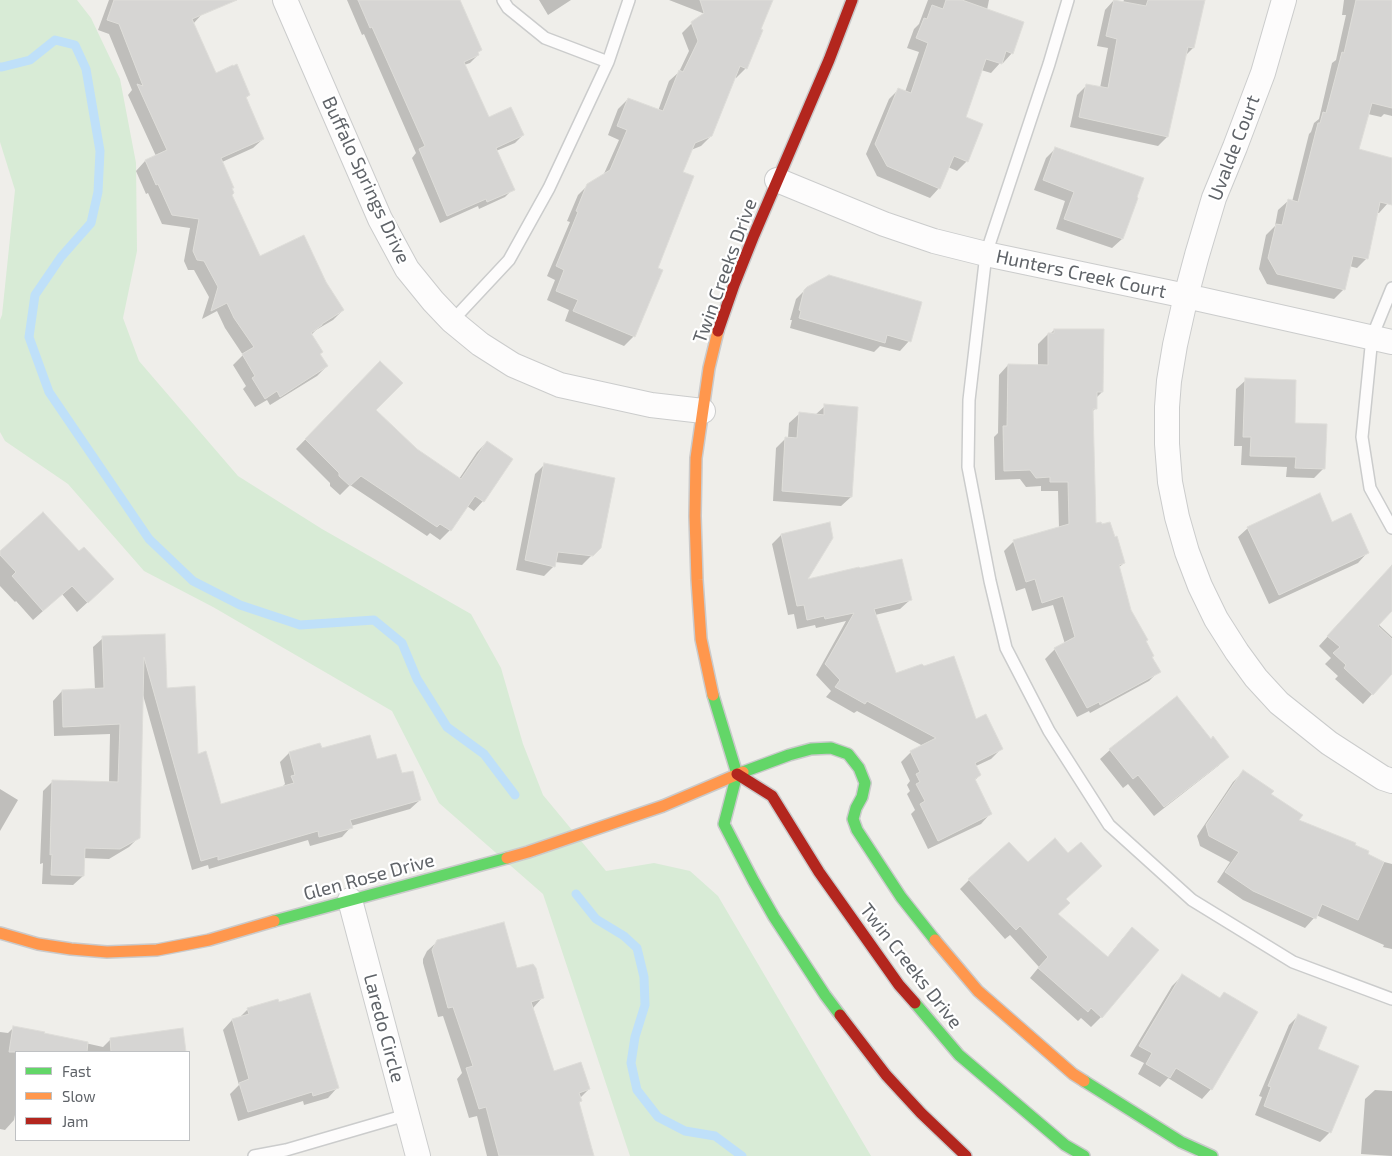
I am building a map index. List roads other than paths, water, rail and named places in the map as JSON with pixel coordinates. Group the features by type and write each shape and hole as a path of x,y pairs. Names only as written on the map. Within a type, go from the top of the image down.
{"street":[{"name":"Buffalo Springs Drive","path":"285,0 380,219 407,269 432,301 452,322 480,344 513,365 560,385 651,406 703,411"},
{"name":"Twin Creeks Drive","path":"852,0 829,60 734,285 719,326 710,368 696,458 695,516 701,639 713,696 737,774 772,796 819,872 899,985 959,1056 1065,1145 1084,1156"},
{"name":"Uvalde Court","path":"1284,0 1264,73 1214,198 1186,296 1169,381 1167,444 1170,482 1187,552 1200,586 1216,619 1256,678 1279,703 1329,744 1392,781"},
{"name":"Hunters Creek Court","path":"777,180 884,224 934,241 1382,340"},
{"name":"Glen Rose Drive","path":"0,933 38,944 107,952 158,950 209,940 528,852 662,806 737,774 789,755 811,749 831,748 848,754 859,768 865,783 862,797 853,819 857,830 902,897 978,991 1018,1028 1073,1074 1181,1142 1212,1156"},
{"path":"737,774 724,824 774,917 826,995 886,1075 921,1113 966,1156"},
{"name":"Laredo Circle","path":"350,900 418,1156"}],"lane":[{"path":"503,0 508,8 545,38 608,62"},
{"path":"452,322 509,260 549,188 608,62 630,0"},
{"path":"1068,0 1049,64 986,254 969,400 968,467 990,581 1006,648 1049,731 1109,825 1192,900 1292,962 1392,999"},
{"path":"1392,288 1362,438 1370,488 1392,528"},
{"path":"254,1156 286,1150 406,1115"}],"waterway":[{"path":"0,67 30,60 55,40 75,45 86,69 100,151 98,192 91,223 61,257 35,295 29,337 49,392 149,539 193,581 240,605 300,625 374,620 402,643 417,679 447,727 484,754 515,795"},
{"path":"576,894 596,919 624,936 637,948 644,977 645,1005 635,1037 631,1063 637,1090 658,1117 685,1131 715,1136 742,1156"}]}
